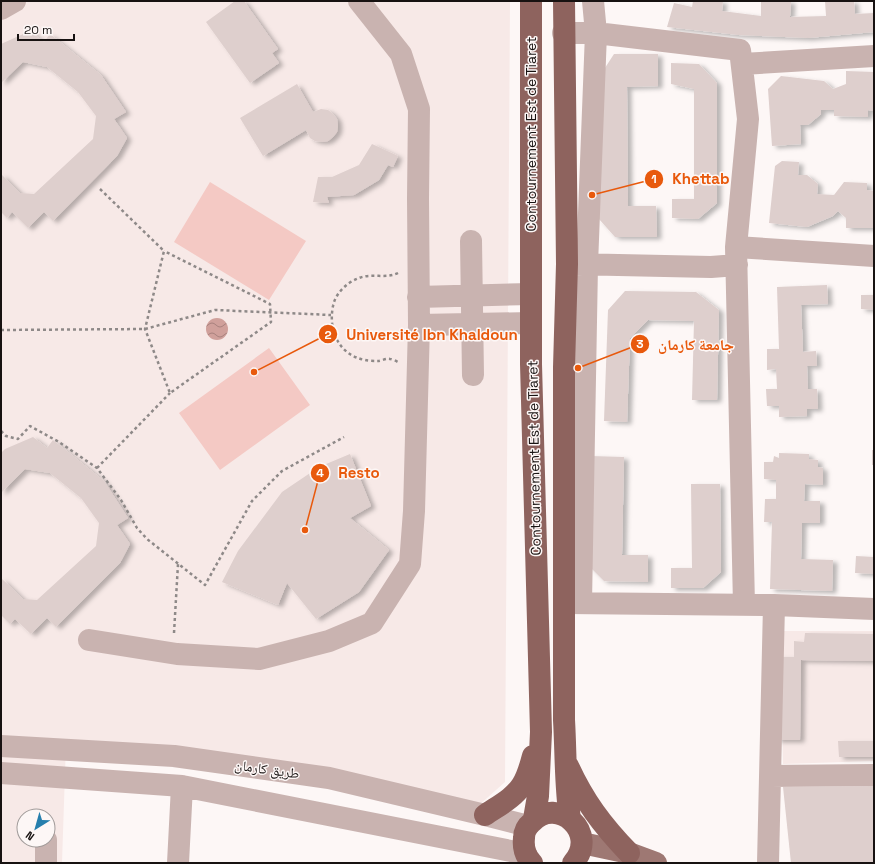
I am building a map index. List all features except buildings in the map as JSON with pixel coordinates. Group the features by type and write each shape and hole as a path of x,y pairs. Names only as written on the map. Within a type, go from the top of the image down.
{"highway":[{"name":"Contournement Est de Tiaret","path":"529,859 523,845 524,835 531,822 538,796 541,732 531,323 532,1"},
{"name":"Contournement Est de Tiaret","path":"564,1 564,32 577,264 564,367 573,603 564,720 566,796 570,819"},
{"path":"485,815 506,802 522,786 541,732"},
{"path":"566,762 579,789 599,820 629,853"},
{"path":"531,822 542,814 552,813 562,814 570,819 576,825 580,834 578,857"}],"main road":[{"path":"578,857 629,853 656,863"}],"street":[{"path":"1,9 15,1"},
{"path":"89,640 173,653 259,659 329,641 372,622 410,564 414,511 417,377 420,109 401,54 359,1"},
{"path":"592,1 596,33 577,264 711,267 737,256 874,256"},
{"path":"564,32 596,33 740,50 748,119 737,256 744,604"},
{"path":"742,64 874,56"},
{"path":"471,241 472,375"},
{"path":"418,297 531,294"},
{"path":"418,325 531,323"},
{"path":"573,603 744,604 874,609"},
{"path":"768,863 774,605"},
{"name":"طريق كارمان","path":"1,746 174,756 321,777 485,815 531,822"},
{"path":"1,773 182,786 529,859"},
{"path":"770,776 874,775"},
{"path":"178,863 182,786"},
{"path":"46,848 46,863"}],"path":[{"path":"97,468 170,393 270,322 271,312 270,304 164,251 100,189"},
{"path":"164,251 145,329 170,393"},
{"path":"417,377 406,366 389,358 377,361 365,360 354,356 344,349 336,339 332,328 331,315 333,303 339,292 348,284 358,278 370,275 394,275 407,268 418,256"},
{"path":"1,330 145,329 215,310 331,315"},
{"path":"1,431 6,436 18,439 30,426 59,442 97,468 121,500 137,528 147,539 205,585 252,501 282,471 344,437"},
{"path":"173,653 178,563"}],"shaded area":[{"path":"1,1 510,1 505,782 478,806 66,743 62,863 1,863"},
{"path":"210,182 306,241 269,300 174,242"},
{"path":"269,348 310,405 220,470 179,413"},
{"path":"780,631 874,631 874,761 783,764"}],"water":[{"path":"217,318 225,321 228,329 225,337 217,340 209,337 206,329 209,321"}],"place":[{"name":"Khettab","path":"592,195"},
{"name":"جامعة كارمان","path":"578,368"},
{"name":"Université Ibn Khaldoun","path":"254,372"},
{"name":"Resto","path":"305,530"}]}
